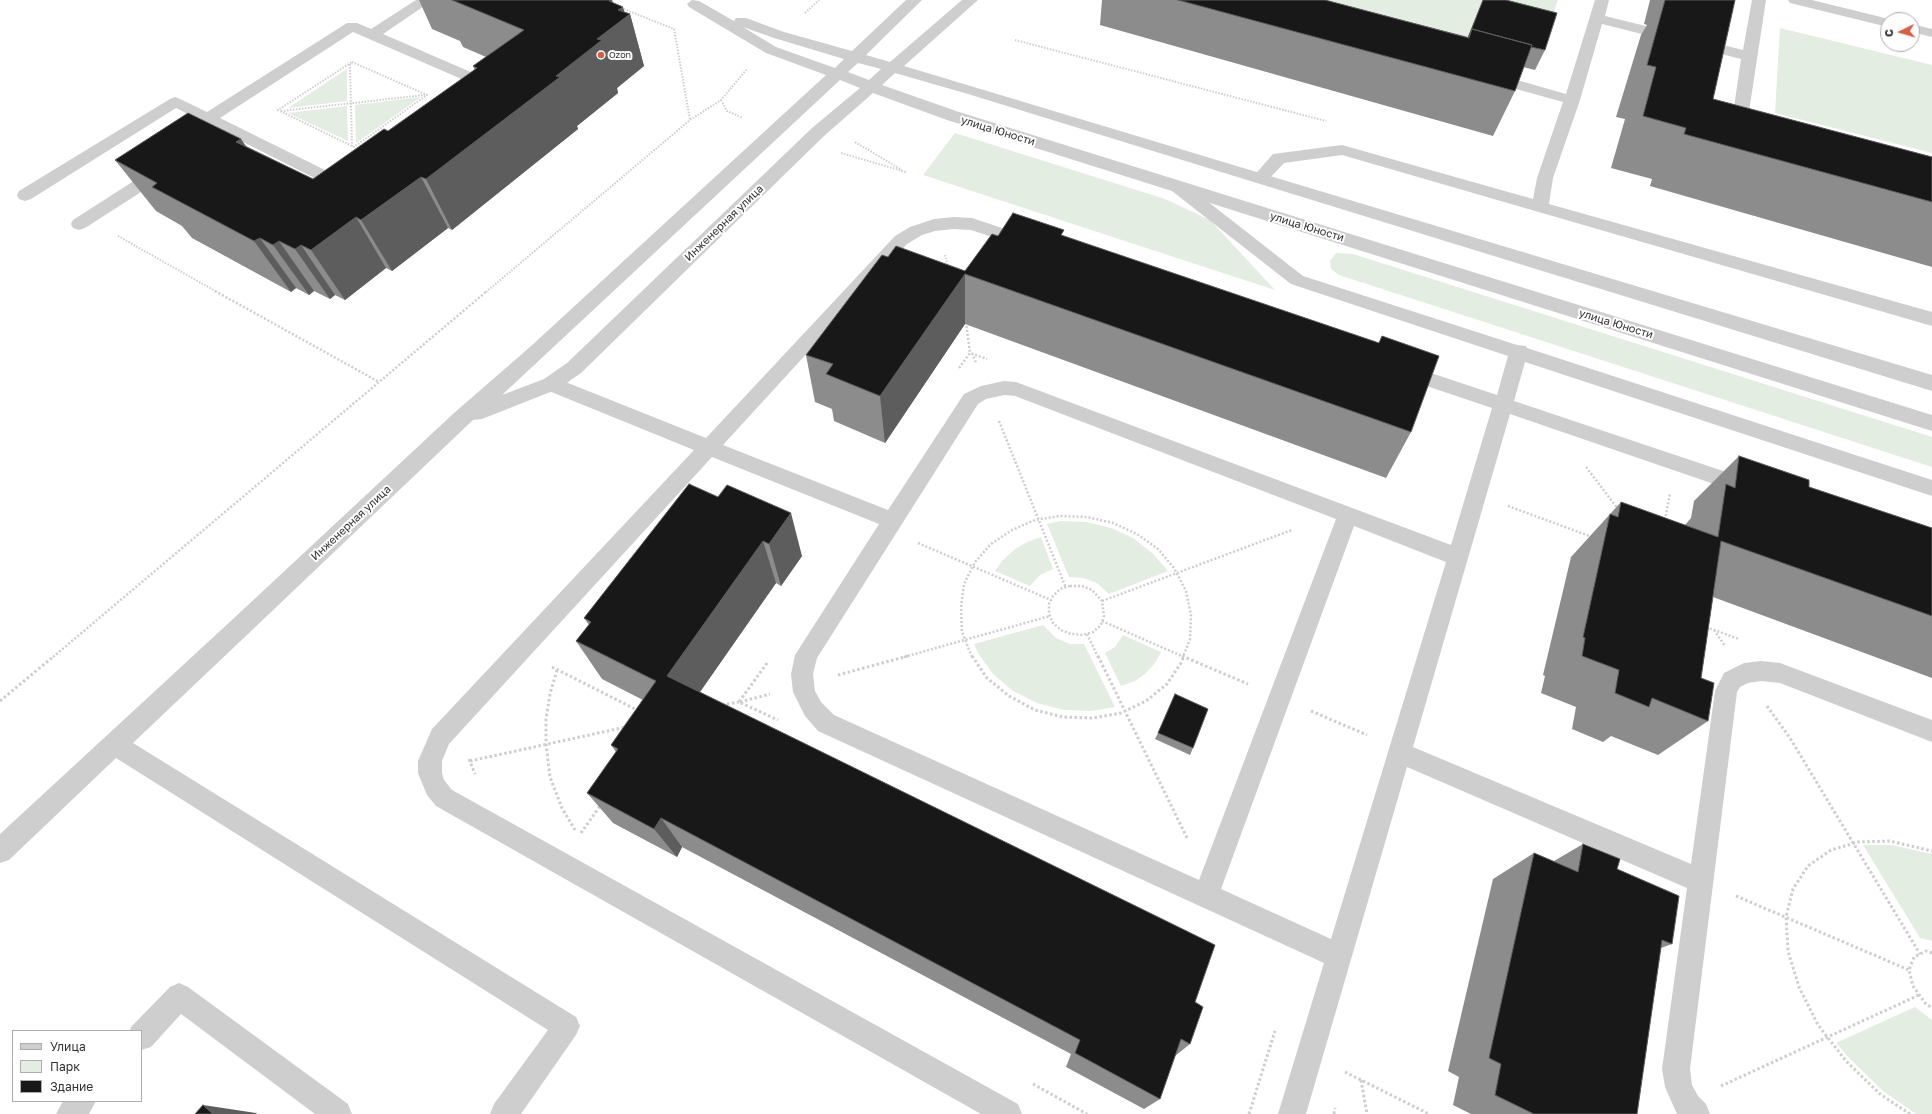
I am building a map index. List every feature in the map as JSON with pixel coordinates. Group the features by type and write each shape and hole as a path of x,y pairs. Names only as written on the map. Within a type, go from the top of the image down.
{"street":[{"name":"Инженерная улица","path":"241,626 461,419 537,352 798,111 915,0"},
{"name":"Инженерная улица","path":"461,419 551,384 574,368 818,132 971,0"},
{"name":"улица Юности","path":"688,2 779,35 1260,178 1932,383"},
{"name":"улица Юности","path":"688,2 765,48 953,116 1932,423"}],"lane":[{"path":"372,35 426,0"},
{"path":"1540,206 1545,178 1572,100 1602,0"},
{"path":"1759,0 1740,121 1770,129"},
{"path":"1795,0 1880,21"},
{"path":"1597,18 1749,56"},
{"path":"25,195 175,102 350,189 490,86 352,26 208,118"},
{"path":"1920,30 1932,33"},
{"path":"1473,73 1572,100"},
{"path":"210,139 227,128"},
{"path":"1260,178 1279,158 1342,150 1932,319"},
{"path":"79,224 172,164"},
{"path":"1178,187 1297,280 1519,351 1932,488"},
{"path":"1008,1114 444,798 435,787 430,769 430,761 440,737 901,240 916,231 934,225 954,222 972,224 1040,246"},
{"path":"1292,1114 1519,351"},
{"path":"1391,366 1759,492"},
{"path":"551,384 708,448 890,525"},
{"path":"1339,956 1208,890 826,723 813,709 804,692 802,674 806,656 971,399 987,391 1004,388 1016,389 1458,557"},
{"path":"1208,890 1344,513"},
{"path":"0,851 241,626"},
{"path":"1691,1108 1679,1087 1676,1069 1726,691 1732,680 1744,673 1761,671 1780,673 1932,731"},
{"path":"114,744 567,1026 504,1114"},
{"path":"1400,752 1701,881"},
{"path":"142,1036 179,996 338,1114"},
{"path":"70,1114 81,1102"}],"path":[{"path":"619,8 674,29 690,120"},
{"path":"350,28 353,187"},
{"path":"0,701 690,120 721,100 765,48"},
{"path":"280,111 278,110 352,62 426,95"},
{"path":"272,112 434,94"},
{"path":"352,146 426,95"},
{"path":"280,111 352,146"},
{"path":"854,142 906,172"},
{"path":"949,271 941,241 954,222"},
{"path":"963,316 966,323 971,353 1066,588"},
{"path":"1583,463 1620,512"},
{"path":"1664,522 1670,492"},
{"path":"1504,505 1599,539"},
{"path":"1102,601 1344,513"},
{"path":"1060,516 1087,517 1112,523 1137,534 1158,549 1176,573 1186,591 1191,615 1190,639 1181,663 1167,684 1146,701 1125,711 1093,718 1063,717 1034,710 1009,696 987,678 972,656 962,632 961,607 964,584 973,566 991,544 1012,530 1039,520 1060,516"},
{"path":"890,525 973,566 1051,600"},
{"path":"1070,586 1082,586 1092,590 1102,601 1104,606 1104,616 1093,632 1087,634 1071,634 1061,630 1053,623 1050,616 1049,604 1060,589 1066,588 1070,586"},
{"path":"716,706 739,702 1050,616"},
{"path":"1087,634 1125,711 1208,890"},
{"path":"545,664 644,714"},
{"path":"557,670 550,694 546,719 546,744 553,783 562,808 579,836 602,804"},
{"path":"430,769 628,727"},
{"path":"1790,738 1920,954"},
{"path":"470,754 470,761 473,770 479,780"},
{"path":"1910,1114 1880,1094 1846,1061 1818,1024 1798,987 1788,951 1786,917 1793,889 1808,866 1830,850 1858,842 1890,841 1932,851"},
{"path":"1701,881 1909,970"},
{"path":"1932,953 1926,951 1914,957 1909,970 1913,986 1925,1003 1932,1008"},
{"path":"1691,1108 1828,1037 1919,995"},
{"path":"1249,1114 1277,1025"},
{"path":"1345,1072 1430,1114"},
{"path":"1361,1079 1367,1114"}],"green space":[{"path":"1264,0 1558,0 1547,32 1462,51"},
{"path":"1780,28 1932,65 1932,153 1775,113"},
{"path":"347,69 347,101 288,108"},
{"path":"421,97 356,143 355,105"},
{"path":"347,106 348,141 288,113"},
{"path":"955,133 1165,199 1210,220 1275,290 923,175"},
{"path":"1336,253 1353,254 1932,437 1932,467 1339,275 1331,269 1330,261"},
{"path":"1061,521 1086,522 1111,528 1133,538 1152,553 1168,571 1109,594 1097,583 1083,578 1069,577 1047,524"},
{"path":"1041,537 1053,569 1040,575 1030,586 995,571 1003,560 1014,550 1027,542"},
{"path":"1043,625 1056,638 1070,644 1084,644 1115,707 1091,711 1064,710 1037,703 1013,691 993,674 978,653 974,644"},
{"path":"1123,635 1161,652 1155,663 1146,673 1135,681 1121,686 1105,653 1115,647"},
{"path":"1863,845 1892,845 1932,854 1932,941 1920,938"},
{"path":"1915,1007 1932,1020 1932,1114 1916,1114 1883,1091 1849,1058 1836,1043"}],"building":[{"path":"452,0 611,0 609,1 623,7 618,10 630,14 597,39 602,40 556,76 560,77 426,179 421,177 361,220 356,217 311,250 301,245 295,249 279,241 273,245 260,238 254,241 152,187 157,183 115,160 188,113 241,139 236,142 313,179 384,129 388,131 477,68 473,66 524,30"},
{"path":"1178,0 1325,0 1469,38 1472,29 1532,45 1515,91"},
{"path":"1483,0 1506,0 1557,13 1545,50 1531,47 1532,45 1472,29 1468,38"},
{"path":"1665,0 1735,0 1713,99 1932,157 1932,202 1684,134 1686,128 1643,116 1656,67 1647,65"},
{"path":"1013,213 1064,230 1061,235 1379,343 1382,336 1439,356 1411,432 965,274 880,396 826,374 833,364 806,355 882,255 888,257 896,246 965,271 992,234 998,236"},
{"path":"1739,456 1809,480 1809,487 1932,528 1932,616 1721,541 1701,678 1714,683 1708,721 1652,698 1649,707 1615,693 1619,670 1582,656 1585,638 1583,637 1610,514 1618,517 1621,502 1718,537 1726,484 1735,488"},
{"path":"689,484 718,497 727,485 791,513 769,544 763,541 667,676 1215,945 1195,1002 1203,1007 1190,1044 1181,1039 1160,1099 1075,1053 1080,1040 661,818 654,829 587,793 618,749 611,745 656,681 576,641 591,622 584,618"},
{"path":"1175,694 1208,709 1193,748 1158,733"},
{"path":"1583,844 1620,859 1617,869 1679,896 1672,944 1662,940 1637,1114 1534,1114 1495,1095 1501,1064 1489,1058 1534,853 1578,872"},
{"path":"203,1105 213,1114 195,1114"}],"place":[{"name":"Ozon","path":"601,55"}]}
